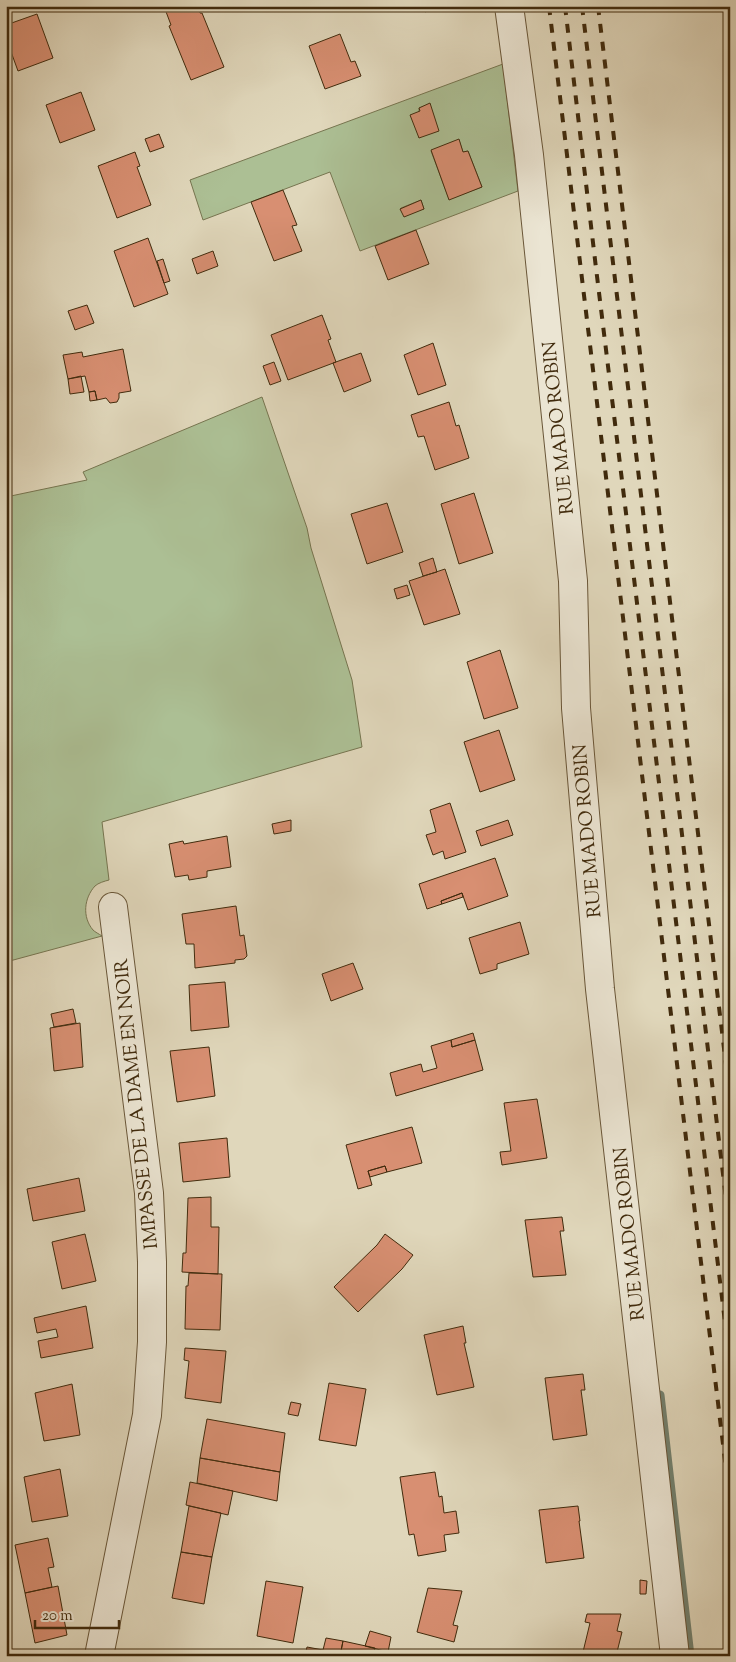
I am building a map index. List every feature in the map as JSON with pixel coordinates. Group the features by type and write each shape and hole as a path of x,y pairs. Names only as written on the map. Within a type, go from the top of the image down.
{"street":[{"name":"RUE MADO ROBIN","path":"510,6 530,165 573,582 576,708 600,989 675,1656"},
{"name":"IMPASSE DE LA DAME EN NOIR","path":"99,1656 147,1415 152,1342 152,1262 149,1193 113,907"}],"green space":[{"path":"503,64 518,191 360,251 330,172 203,220 190,180","holes":["430,104 419,138 419,108","459,140 463,152 468,151 482,187 449,199 431,151","421,200 424,209 400,209"]},
{"path":"262,397 307,528 311,548 352,680 362,747 102,822 109,880 95,886 91,891 88,896 86,914 89,925 102,936 6,962 6,497 87,480 83,472"}],"building":[{"path":"171,6 198,6 224,67 191,80 169,26 171,25 165,9"},
{"path":"423,6 439,6 425,12"},
{"path":"37,14 53,58 18,71 6,38 6,25"},
{"path":"340,34 351,62 355,61 361,76 325,89 309,46"},
{"path":"81,92 95,130 60,143 46,105"},
{"path":"430,103 439,131 419,138 410,115 420,111 419,108"},
{"path":"159,134 164,147 150,152 145,139"},
{"path":"459,139 463,152 468,151 482,187 449,200 431,150"},
{"path":"135,152 140,166 137,167 151,205 117,218 98,166"},
{"path":"283,190 297,225 292,226 302,251 274,261 251,202"},
{"path":"421,200 424,209 404,217 400,209"},
{"path":"416,230 429,264 388,280 375,246"},
{"path":"148,238 168,294 134,307 114,251"},
{"path":"213,251 218,266 197,274 192,259"},
{"path":"163,259 170,281 164,283 157,261"},
{"path":"87,305 94,323 75,330 68,311"},
{"path":"322,315 331,339 328,340 336,362 288,380 271,335"},
{"path":"433,343 446,385 418,395 404,355"},
{"path":"123,349 131,391 119,393 117,402 110,403 106,398 97,400 95,391 89,392 85,376 68,379 63,355 82,352 83,357"},
{"path":"361,353 371,381 344,392 333,363"},
{"path":"274,362 281,381 270,385 263,366"},
{"path":"81,376 84,392 70,394 68,379"},
{"path":"95,391 97,400 90,401 89,392"},
{"path":"449,402 456,426 459,425 469,458 435,470 424,436 418,437 411,415"},
{"path":"474,493 493,553 459,564 441,504"},
{"path":"387,503 403,552 367,564 351,514"},
{"path":"433,558 437,572 423,576 419,563"},
{"path":"445,569 460,614 424,625 409,581"},
{"path":"407,585 410,595 397,599 394,589"},
{"path":"500,650 518,708 484,719 467,662"},
{"path":"499,730 515,780 480,792 464,742"},
{"path":"450,803 466,852 445,859 443,851 433,855 426,835 436,832 430,810"},
{"path":"291,820 291,831 274,834 272,824"},
{"path":"508,820 513,835 481,846 476,831"},
{"path":"227,836 231,867 207,871 207,877 189,880 188,875 175,877 169,844 183,841 184,844"},
{"path":"495,858 508,896 468,910 462,893 441,901 442,904 427,909 419,884"},
{"path":"462,893 463,897 442,904 441,901"},
{"path":"236,906 240,936 244,935 247,956 244,959 235,960 235,963 195,968 194,944 186,944 182,914"},
{"path":"520,922 529,954 497,964 497,969 480,974 469,938"},
{"path":"353,963 363,989 331,1001 322,974"},
{"path":"225,982 229,1027 191,1031 189,985"},
{"path":"73,1009 76,1023 54,1027 51,1014"},
{"path":"80,1023 83,1067 54,1071 50,1028"},
{"path":"473,1033 475,1040 452,1047 451,1040"},
{"path":"451,1040 452,1047 475,1040 483,1070 396,1096 390,1073 421,1064 423,1072 437,1068 431,1046"},
{"path":"209,1047 215,1096 177,1102 170,1051"},
{"path":"537,1099 547,1158 502,1165 500,1152 511,1151 504,1103"},
{"path":"412,1127 422,1163 387,1172 385,1166 368,1171 372,1185 358,1189 346,1145"},
{"path":"227,1138 230,1177 183,1182 179,1143"},
{"path":"385,1166 387,1172 370,1177 368,1171"},
{"path":"79,1178 85,1211 33,1221 27,1189"},
{"path":"211,1197 211,1227 219,1227 218,1274 182,1272 183,1253 186,1253 188,1198"},
{"path":"562,1217 564,1231 560,1231 566,1275 533,1277 525,1220"},
{"path":"85,1234 96,1281 62,1289 52,1242"},
{"path":"385,1234 413,1255 402,1269 358,1312 334,1287 377,1245"},
{"path":"189,1273 222,1274 220,1330 185,1329 186,1286 188,1286"},
{"path":"86,1306 93,1348 41,1358 38,1341 58,1337 56,1329 37,1333 34,1318"},
{"path":"463,1326 466,1343 464,1343 474,1387 437,1395 424,1335"},
{"path":"185,1348 226,1351 221,1403 185,1398 189,1361 184,1360"},
{"path":"583,1374 585,1390 581,1390 587,1435 553,1440 545,1378"},
{"path":"329,1383 366,1389 356,1446 319,1440"},
{"path":"72,1384 80,1435 44,1441 35,1393"},
{"path":"291,1402 301,1404 298,1416 288,1414"},
{"path":"207,1419 285,1433 280,1472 200,1458"},
{"path":"200,1458 280,1472 277,1501 197,1483"},
{"path":"60,1469 68,1516 32,1522 24,1477"},
{"path":"435,1472 439,1497 442,1496 444,1513 456,1511 459,1533 444,1535 446,1551 418,1556 414,1534 409,1535 400,1477"},
{"path":"190,1482 233,1491 228,1515 186,1505"},
{"path":"189,1506 221,1513 212,1557 181,1552"},
{"path":"578,1506 584,1558 546,1563 539,1510"},
{"path":"48,1538 54,1567 48,1568 52,1587 25,1593 15,1545"},
{"path":"181,1552 212,1557 204,1604 172,1598"},
{"path":"640,1580 647,1581 646,1594 640,1594"},
{"path":"266,1581 303,1587 293,1643 257,1636"},
{"path":"58,1586 67,1635 35,1643 25,1593"},
{"path":"428,1588 462,1591 453,1625 458,1626 454,1642 417,1632"},
{"path":"587,1614 621,1614 617,1631 622,1632 616,1656 582,1656 590,1623 585,1622"},
{"path":"370,1631 391,1637 388,1652 365,1646"},
{"path":"326,1638 343,1641 340,1656 305,1656 307,1647 323,1650"},
{"path":"343,1641 375,1648 373,1656 340,1656"}],"waterway":[{"path":"660,1395 690,1656"}],"railway":[{"path":"549,6 730,1502"},
{"path":"565,6 730,1363"},
{"path":"582,6 730,1232"},
{"path":"598,6 730,1098"}]}
